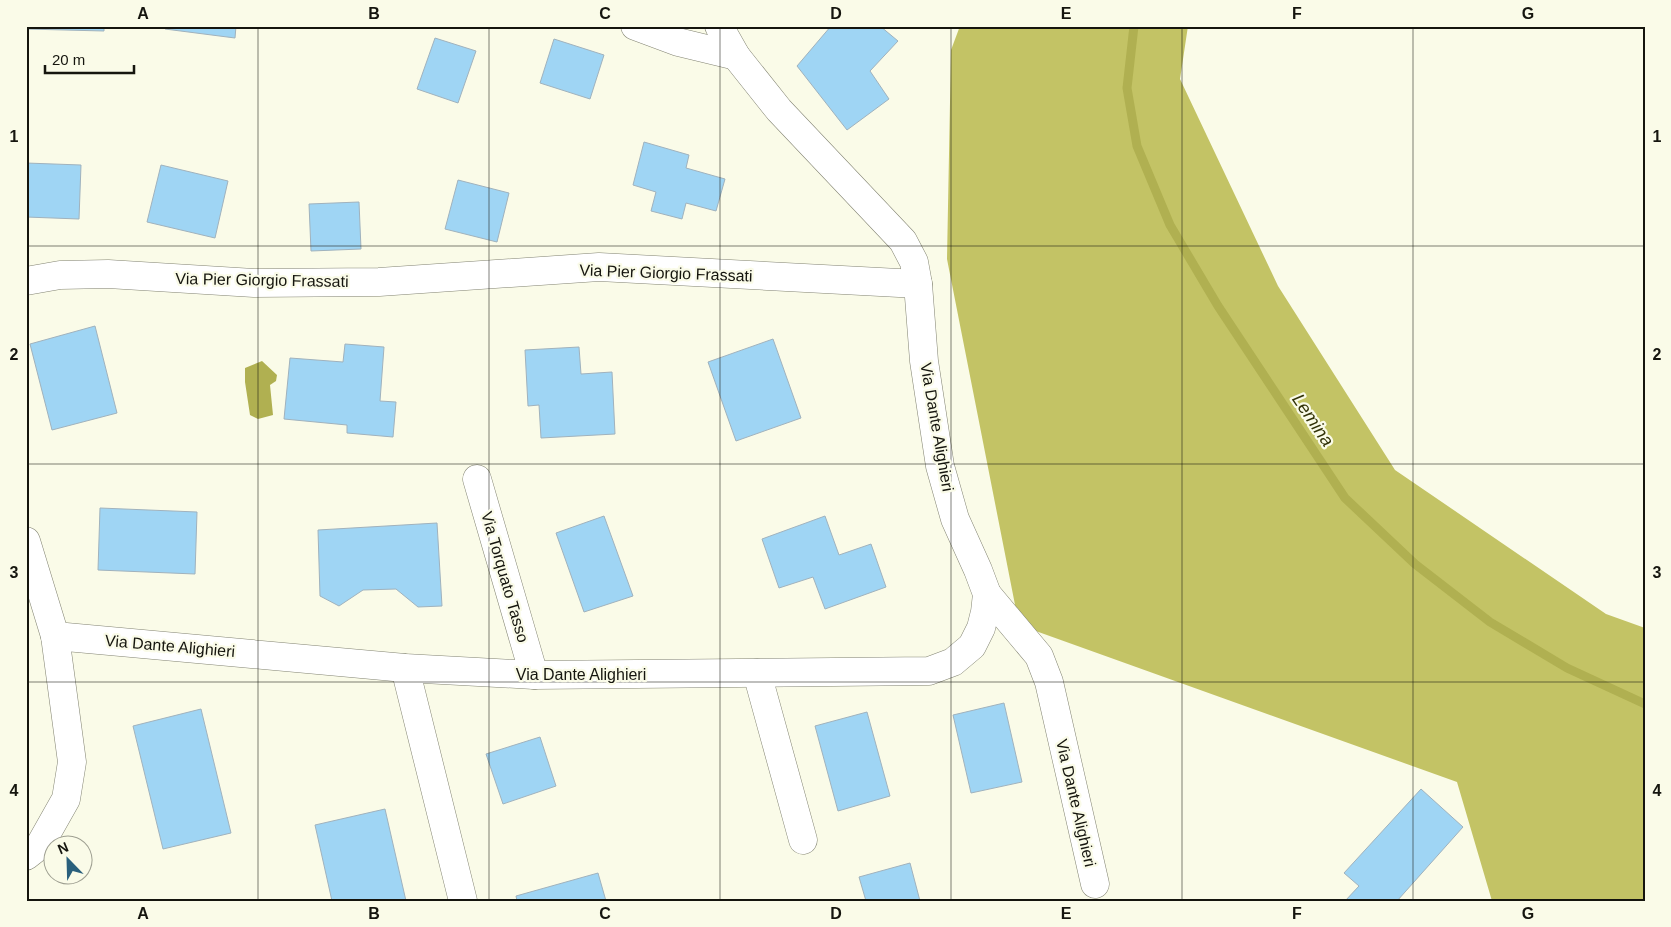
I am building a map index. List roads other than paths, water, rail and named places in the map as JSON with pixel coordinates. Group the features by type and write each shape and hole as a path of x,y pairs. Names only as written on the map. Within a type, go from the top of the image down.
{"street":[{"path":"635,26 678,42 736,56"},
{"path":"719,26 736,56 779,110 903,241 914,262 918,284"},
{"name":"Via Pier Giorgio Frassati","path":"26,282 60,275 108,274 254,284 379,282 599,267 918,284"},
{"name":"Via Dante Alighieri","path":"55,636 405,668 534,675 929,671 953,662 972,646 981,628 985,612 986,594 978,570 955,518 940,466 924,361 918,284"},
{"name":"Via Torquato Tasso","path":"477,479 534,675"},
{"path":"26,542 55,636 72,762 66,798 40,845 26,856"},
{"name":"Via Dante Alighieri","path":"986,594 1039,656 1049,682 1094,884"},
{"path":"405,668 463,901"},
{"path":"757,673 802,840"}],"waterway":[{"name":"Lemina","path":"1134,26 1127,88 1137,146 1170,225 1218,306 1345,498 1415,564 1490,622 1567,668 1645,704"}]}
